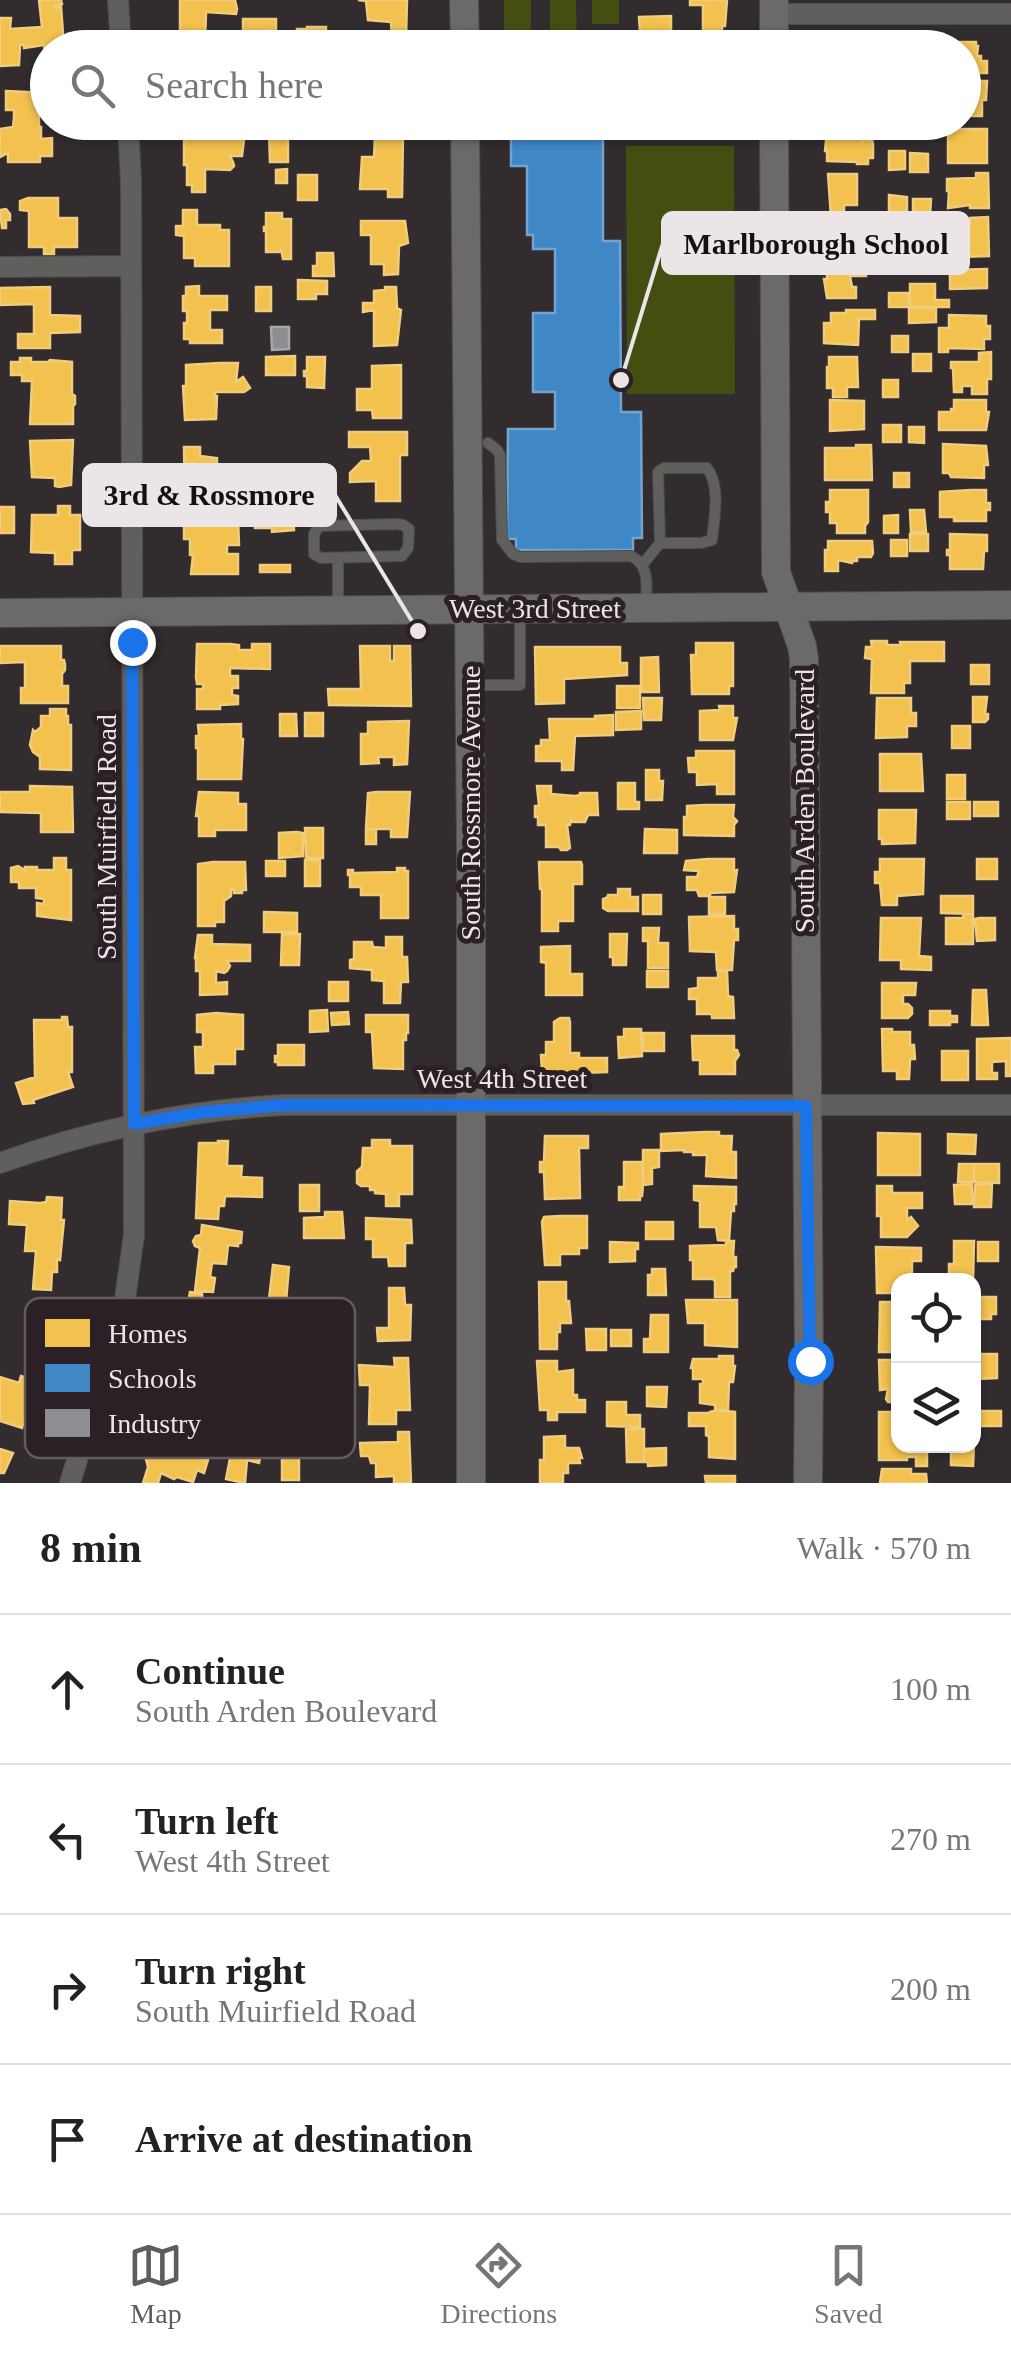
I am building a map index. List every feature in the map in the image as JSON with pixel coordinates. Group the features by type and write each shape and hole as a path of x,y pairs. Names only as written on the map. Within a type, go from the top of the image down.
{"main road":[{"path":"464,0 464,30"},
{"name":"South Rossmore Avenue","path":"465,140 472,1483"},
{"name":"South Arden Boulevard","path":"774,140 776,572 804,660 808,1483"},
{"name":"West 3rd Street","path":"0,613 1011,606"}],"street":[{"path":"118,0 119,30"},
{"path":"774,7 1011,14"},
{"name":"South Muirfield Road","path":"125,1298 134,1234 128,140"},
{"path":"0,267 131,266"},
{"name":"West 4th Street","path":"0,1163 134,1124 204,1112 284,1105 1011,1105"},
{"name":"South Muirfield Road","path":"70,1483 78,1458"}],"lane":[{"path":"488,443 500,455 502,540 512,554 520,558 631,556 643,564 646,574 646,608"},
{"path":"643,564 660,543 658,472 664,468 707,468 713,475 712,540 701,544 660,543"},
{"path":"396,524 409,529 408,548 402,556 338,558 314,554 314,534 319,526 396,524"},
{"path":"338,558 338,610"},
{"path":"469,686 520,686 520,608"}],"green space":[{"path":"504,0 531,0 531,30 504,30"},
{"path":"550,0 576,0 577,30 550,30"},
{"path":"592,0 619,0 619,24 592,24"},
{"path":"626,146 734,146 735,394 627,394"}],"building: Homes":[{"path":"39,0 61,0 62,4 55,5 61,6 63,30 30,30 30,47 20,45 19,65 0,66 0,18 11,18 10,29 42,27"},
{"path":"180,0 235,0 236,14 206,12 205,30 180,30"},
{"path":"358,0 407,0 406,30 392,30 391,22 368,20 366,1"},
{"path":"690,0 727,0 725,26 722,30 703,30 703,5 690,5"},
{"path":"671,16 671,30 640,30 639,17"},
{"path":"243,19 276,19 276,30 243,30"},
{"path":"326,27 326,30 297,30"},
{"path":"981,61 987,61 987,73 981,73"},
{"path":"981,81 987,81 986,100 982,100 982,116"},
{"path":"6,91 30,92 30,140 52,140 52,156 40,156 40,162 8,162 8,153 0,157 0,129 13,127 14,110 6,110"},
{"path":"981,129 987,129 987,163 948,163 948,140 981,140"},
{"path":"184,140 244,140 242,156 230,156 234,166 230,170 205,169 205,192 192,192 184,165"},
{"path":"269,140 288,140 288,162 270,162"},
{"path":"375,140 403,140 402,197 388,197 388,189 360,189 362,157 374,157"},
{"path":"826,140 872,140 873,158 868,158 868,164 827,161"},
{"path":"889,151 905,151 905,169 889,170"},
{"path":"910,153 928,154 928,172 910,172"},
{"path":"287,169 287,183 276,183 276,170"},
{"path":"976,173 988,173 989,208 948,208 947,179 976,178"},
{"path":"828,174 857,174 857,205 844,205 844,217 831,217"},
{"path":"298,175 317,175 317,200 298,200"},
{"path":"889,195 907,197 905,215 889,214"},
{"path":"58,198 58,218 77,218 77,247 54,247 54,254 44,254 44,247 29,247 29,211 20,210 20,201"},
{"path":"913,199 931,199 930,216 935,216 935,227 918,226 918,217 913,217"},
{"path":"6,209 10,220 2,228 0,210"},
{"path":"183,210 197,210 197,225 220,225 220,230 229,230 229,266 195,266 195,258 184,258 184,236 176,235 176,226 183,226"},
{"path":"266,213 282,213 282,219 291,219 291,259 283,259 281,249 266,252"},
{"path":"988,217 989,256 960,257 960,252 950,252 950,226 970,224 970,218"},
{"path":"361,221 405,221 408,243 399,246 398,274 384,275 384,264 371,264 371,235 361,235"},
{"path":"317,253 333,253 334,276 313,276"},
{"path":"866,267 866,276 850,276 856,298 827,298 827,269"},
{"path":"987,269 987,288 950,289 950,270"},
{"path":"298,280 327,281 327,294 316,294 316,299 298,299"},
{"path":"910,284 935,284 935,300 949,300 949,307 910,307"},
{"path":"199,286 199,296 227,296 227,310 210,310 210,330 222,330 222,343 190,343 190,339 184,339 187,311 183,311 183,296 186,287"},
{"path":"50,287 50,315 80,316 80,332 50,333 50,348 18,348 18,334 34,334 34,304 0,305 0,288"},
{"path":"256,287 271,287 271,311 256,311"},
{"path":"396,287 397,308 401,310 397,345 374,346 374,310 363,312 363,303 374,303 374,291"},
{"path":"889,293 909,293 909,307 889,307"},
{"path":"909,308 936,308 936,322 909,323"},
{"path":"875,310 875,319 859,319 858,345 824,343 824,323 831,323 831,313"},
{"path":"949,315 986,316 990,339 984,339 984,349 948,348 948,352 939,352 939,328 949,328"},
{"path":"892,336 908,336 908,352 892,352"},
{"path":"991,352 987,394 972,394 972,386 962,386 962,392 954,392 951,362 979,362 979,353"},
{"path":"913,354 931,354 931,371 913,371"},
{"path":"295,356 295,375 266,375 266,357"},
{"path":"307,357 325,357 324,388 307,387"},
{"path":"829,357 857,357 858,387 847,387 847,397 833,397 833,388 827,388"},
{"path":"20,358 31,358 31,362 72,362 73,424 30,424 32,381 22,381 22,375 11,375 11,362 20,362"},
{"path":"238,363 236,382 243,377 250,388 244,392 215,392 216,419 185,420 186,365"},
{"path":"401,365 401,418 373,418 372,410 357,410 357,389 372,389 372,366"},
{"path":"883,380 898,380 898,397 883,397"},
{"path":"830,400 864,401 864,429 830,431"},
{"path":"954,400 986,400 986,430 939,430 939,412 951,412"},
{"path":"883,425 901,425 901,442 883,442"},
{"path":"909,427 924,427 924,443 909,442"},
{"path":"349,432 407,432 407,455 400,455 400,501 376,501 376,481 350,482 350,473 362,461 371,461 370,447 349,447"},
{"path":"73,440 71,485 59,487 55,486 55,478 32,477 30,441"},
{"path":"943,444 986,446 988,465 984,465 984,478 951,477 943,473"},
{"path":"871,445 872,480 825,480 825,448"},
{"path":"184,447 200,447 200,456 217,458 217,479 234,478 234,495 198,493 198,505 185,506"},
{"path":"894,473 909,473 909,487 894,487"},
{"path":"830,490 868,490 865,533 837,533 837,523 830,523 830,512 826,512"},
{"path":"986,490 990,510 986,510 986,521 940,517 940,492"},
{"path":"58,506 70,506 70,515 80,515 80,550 72,550 72,564 55,564 55,553 31,552 32,515 58,515"},
{"path":"0,507 14,507 14,533 0,533"},
{"path":"184,507 198,507 198,517 238,519 239,545 227,545 227,554 238,554 238,574 191,574 193,555 190,539 184,539"},
{"path":"293,507 294,530 272,532 272,528 255,528 255,510"},
{"path":"910,510 924,510 926,532 911,532"},
{"path":"898,515 898,533 884,533 884,516"},
{"path":"910,534 928,534 928,551 910,551"},
{"path":"950,534 987,535 983,569 950,569"},
{"path":"891,540 907,540 907,556 891,556"},
{"path":"828,541 872,541 873,553 871,557 857,557 852,563 838,560 838,571 825,571"},
{"path":"260,565 290,565 290,572 260,572"},
{"path":"871,641 887,641 887,645 944,642 944,661 910,661 910,683 904,683 904,693 871,693 872,659 865,658"},
{"path":"696,643 733,643 733,686 729,686 729,694 692,694 691,655 696,655"},
{"path":"197,644 230,644 239,645 239,650 252,650 252,644 270,644 270,669 230,668 230,676 238,676 238,688 232,688 232,695 238,696 238,704 197,709 197,689 203,689 203,684 197,684"},
{"path":"0,646 61,646 61,660 65,664 62,686 68,686 68,703 21,703 25,662 0,663"},
{"path":"360,646 390,646 390,661 394,661 394,646 410,646 411,706 329,705 328,689 361,689"},
{"path":"535,647 620,647 620,663 627,663 627,675 564,679 564,703 536,704"},
{"path":"658,657 659,692 641,692 641,658"},
{"path":"971,665 989,665 989,684 971,684"},
{"path":"617,686 640,686 640,708 617,708"},
{"path":"973,697 987,697 985,722 973,722"},
{"path":"643,698 662,698 661,720 644,720"},
{"path":"877,698 911,698 916,726 907,726 907,737 876,738"},
{"path":"719,706 733,706 733,718 737,718 733,740 700,740 700,711 720,710"},
{"path":"50,709 66,709 71,725 71,770 40,769 40,757 30,745 33,730 41,727 41,716 50,716"},
{"path":"641,711 641,729 616,730 616,712"},
{"path":"305,713 323,713 323,736 305,736"},
{"path":"280,714 296,714 297,736 280,736"},
{"path":"613,715 613,735 575,736 573,770 562,770 562,761 536,761 536,746 541,746 541,740 550,740 549,719"},
{"path":"409,721 407,764 394,765 394,757 378,757 379,763 361,764 361,734 368,734 368,722"},
{"path":"241,724 241,779 198,779 198,725"},
{"path":"952,726 970,726 970,748 952,748"},
{"path":"696,751 734,751 734,794 717,794 717,784 697,785 697,772 689,772 688,758 696,758"},
{"path":"880,754 921,754 923,791 880,791"},
{"path":"646,770 659,770 662,800 646,800"},
{"path":"947,775 965,775 965,799 947,799"},
{"path":"618,783 635,783 639,809 618,809"},
{"path":"30,786 72,787 73,832 41,832 41,813 0,812 0,792 30,792"},
{"path":"537,786 551,786 551,794 597,793 598,815 588,815 585,822 571,819 567,825 567,850 546,847 546,825 538,825 535,817 535,806 539,806"},
{"path":"199,792 238,793 238,804 246,804 246,830 215,830 215,836 199,836"},
{"path":"410,792 407,837 391,837 391,829 366,829 368,793"},
{"path":"947,802 970,802 970,819 947,819"},
{"path":"974,802 998,802 998,816 974,816"},
{"path":"734,805 734,836 684,835 687,806"},
{"path":"879,810 916,810 915,843 882,844"},
{"path":"305,828 323,828 323,858 306,858"},
{"path":"366,829 376,829 376,844 366,844"},
{"path":"645,829 677,830 677,853 644,853"},
{"path":"279,833 303,833 303,856 279,858"},
{"path":"54,858 66,858 66,870 71,870 71,920 37,916 37,903 44,904 44,899 36,898 36,888 19,888 19,882 11,882 11,868 54,870"},
{"path":"734,859 734,892 699,896 697,890 687,890 687,877 697,877 699,871 684,870 686,861"},
{"path":"880,859 924,859 923,894 897,896 897,905 882,905 880,883 875,883"},
{"path":"977,859 997,859 997,879 977,879"},
{"path":"305,860 320,860 320,886 305,886"},
{"path":"266,861 285,861 285,876 266,876"},
{"path":"245,862 246,890 231,890 231,896 224,901 224,922 198,926 198,864"},
{"path":"539,862 582,865 582,884 573,884 573,921 558,921 558,931 542,931"},
{"path":"397,868 408,871 408,918 381,918 381,895 361,895 361,887 350,887 348,870 397,872"},
{"path":"618,889 630,889 630,897 638,897 638,911 603,908 603,899 618,895"},
{"path":"643,895 661,895 661,914 643,914"},
{"path":"941,896 973,896 973,914 941,913"},
{"path":"709,897 725,897 725,914 709,914"},
{"path":"264,912 297,913 297,932 264,932"},
{"path":"963,914 973,914 973,944 946,944 946,918 963,918"},
{"path":"734,916 738,940 734,940 732,970 717,970 716,952 690,951 689,917"},
{"path":"881,918 921,918 919,956 931,957 931,970 901,969 901,960 880,960"},
{"path":"995,918 995,940 977,941 975,919"},
{"path":"643,928 659,928 658,943 668,943 668,968 648,968 648,941 643,941"},
{"path":"282,934 300,934 299,965 281,965"},
{"path":"610,934 627,934 626,965 613,965"},
{"path":"198,935 212,935 212,944 250,945 250,961 227,961 227,971 216,971 216,983 227,982 227,994 200,995 200,971 196,971 195,958"},
{"path":"386,937 402,937 402,957 407,957 408,982 401,982 400,1003 384,1003 384,981 372,980 372,970 350,968 354,942 372,942 373,947 386,948"},
{"path":"570,946 570,974 582,974 582,995 546,995 546,963 541,962 541,947"},
{"path":"647,971 668,971 668,987 647,987"},
{"path":"718,971 727,971 734,1018 697,1014 697,999 689,999 689,989 698,988 698,978 718,978"},
{"path":"329,982 348,982 348,1001 329,1001"},
{"path":"882,983 916,983 915,995 903,995 903,1004 912,1008 908,1018 882,1018"},
{"path":"973,990 986,990 988,1025 972,1025"},
{"path":"327,1010 328,1031 310,1032 310,1011"},
{"path":"930,1011 950,1011 950,1016 957,1016 957,1022 930,1025"},
{"path":"348,1012 349,1024 332,1025 331,1013"},
{"path":"197,1015 243,1015 243,1049 235,1049 235,1064 213,1064 213,1073 196,1073 195,1047 203,1047 203,1032 197,1032"},
{"path":"366,1015 408,1015 403,1069 374,1068 372,1032 366,1032"},
{"path":"67,1017 68,1027 72,1027 72,1072 68,1072 73,1087 23,1104 16,1083 35,1077 34,1020"},
{"path":"569,1018 570,1053 579,1053 579,1058 607,1058 607,1072 542,1072 541,1055 546,1055 546,1042 554,1042 554,1022"},
{"path":"624,1029 641,1029 642,1056 619,1058 618,1037 624,1037"},
{"path":"882,1029 910,1032 915,1059 910,1059 909,1079 897,1079 897,1071 883,1071"},
{"path":"643,1033 664,1033 664,1051 643,1051"},
{"path":"692,1036 734,1036 734,1050 739,1055 735,1074 700,1074 700,1060 693,1060"},
{"path":"1011,1038 1011,1076 1006,1076 1006,1061 992,1062 992,1073 997,1073 997,1079 977,1079 977,1039"},
{"path":"278,1045 304,1045 304,1065 278,1065"},
{"path":"942,1051 968,1051 968,1080 942,1080"},
{"path":"719,1132 719,1136 732,1136 736,1178 706,1176 707,1155 661,1151 661,1134"},
{"path":"878,1133 920,1134 920,1175 878,1175"},
{"path":"948,1134 976,1135 975,1154 948,1153"},
{"path":"545,1136 588,1136 588,1148 579,1148 580,1198 545,1199 540,1162 544,1162"},
{"path":"372,1140 390,1140 390,1146 412,1146 412,1194 399,1194 399,1206 386,1206 386,1194 357,1183 363,1148 372,1148"},
{"path":"228,1141 227,1166 242,1166 241,1177 262,1178 262,1197 225,1196 218,1219 196,1218 199,1143"},
{"path":"643,1150 659,1150 659,1167 652,1168 652,1184 643,1185"},
{"path":"624,1162 642,1162 640,1200 619,1200 619,1187 624,1187"},
{"path":"959,1164 974,1164 974,1182 958,1182"},
{"path":"974,1164 999,1164 999,1183 974,1182"},
{"path":"972,1184 972,1204 955,1204 954,1185"},
{"path":"992,1184 991,1207 974,1207 975,1185"},
{"path":"300,1185 319,1185 319,1211 300,1211"},
{"path":"694,1186 736,1187 729,1241 718,1240 716,1227 700,1227 700,1201 694,1200"},
{"path":"877,1186 892,1186 892,1193 922,1193 922,1208 907,1208 907,1220 911,1217 918,1226 907,1237 881,1237"},
{"path":"47,1197 62,1198 64,1220 60,1260 57,1259 57,1272 52,1272 51,1290 33,1289 36,1251 25,1251 27,1225 9,1224 10,1201 40,1203 46,1202"},
{"path":"325,1212 342,1212 344,1238 304,1238 304,1218 325,1217"},
{"path":"587,1216 587,1248 579,1248 579,1254 560,1254 560,1265 545,1265 544,1217"},
{"path":"366,1218 411,1220 412,1243 405,1243 405,1266 389,1266 388,1257 373,1257 373,1239 366,1239"},
{"path":"646,1222 673,1222 673,1239 646,1239"},
{"path":"202,1225 242,1232 238,1246 228,1245 226,1264 212,1263 213,1292 195,1291 200,1248 193,1241 201,1235"},
{"path":"726,1241 734,1241 736,1267 730,1271 730,1297 715,1297 713,1279 693,1279 690,1246 726,1245"},
{"path":"954,1241 974,1241 973,1273 949,1273 949,1264 954,1264"},
{"path":"610,1242 638,1243 635,1261 610,1262"},
{"path":"978,1242 998,1242 998,1261 978,1261"},
{"path":"876,1247 921,1248 921,1261 912,1261 912,1273 891,1273 891,1293 877,1293"},
{"path":"273,1265 289,1267 286,1298 269,1298"},
{"path":"652,1269 665,1269 666,1295 648,1295 648,1275 652,1275"},
{"path":"539,1282 566,1282 571,1323 560,1323 557,1349 540,1349"},
{"path":"389,1288 404,1288 405,1305 411,1305 410,1340 378,1341 377,1328 389,1328"},
{"path":"190,1292 202,1294 202,1298 189,1298"},
{"path":"981,1297 996,1297 996,1314 991,1314 991,1319 981,1319"},
{"path":"686,1300 737,1300 737,1347 705,1345 705,1323 688,1323"},
{"path":"880,1302 891,1302 891,1352 879,1352"},
{"path":"651,1315 668,1315 668,1352 644,1352 644,1339 650,1339"},
{"path":"586,1329 606,1329 606,1350 587,1350"},
{"path":"611,1330 631,1330 631,1346 611,1346"},
{"path":"981,1354 997,1354 997,1378 981,1379"},
{"path":"733,1356 735,1366 733,1382 729,1382 728,1410 715,1410 715,1403 700,1403 703,1379 693,1379 691,1368 693,1359"},
{"path":"394,1358 408,1358 410,1410 396,1410 396,1424 369,1424 370,1385 360,1385 359,1365 395,1367"},
{"path":"879,1360 891,1360 891,1402 886,1399 888,1389 880,1390"},
{"path":"537,1361 557,1361 557,1372 573,1370 573,1395 577,1395 577,1400 585,1400 585,1412 557,1412 557,1420 548,1420 548,1410 540,1410"},
{"path":"21,1376 25,1377 22,1428 0,1421 0,1377 19,1383"},
{"path":"647,1387 667,1387 666,1407 647,1406"},
{"path":"607,1402 626,1402 626,1415 640,1415 640,1427 607,1426"},
{"path":"981,1411 1001,1411 1001,1426 981,1426"},
{"path":"735,1412 735,1459 709,1457 706,1426 689,1426 689,1413"},
{"path":"879,1412 891,1412 891,1453 927,1453 927,1466 916,1466 916,1457 879,1460"},
{"path":"626,1429 644,1429 644,1462 627,1462"},
{"path":"398,1432 409,1432 411,1483 394,1483 394,1476 376,1477 376,1463 371,1463 369,1456 361,1456 360,1443 398,1442"},
{"path":"565,1436 565,1448 579,1448 580,1463 568,1463 563,1483 540,1483 544,1437"},
{"path":"666,1448 666,1465 648,1466 644,1462 644,1449"},
{"path":"0,1449 13,1453 4,1473 0,1473"},
{"path":"951,1453 974,1453 973,1466 951,1465"},
{"path":"230,1458 260,1458 259,1463 247,1460 245,1483 226,1479"},
{"path":"282,1458 299,1458 299,1480 282,1480"},
{"path":"146,1459 208,1460 204,1473 197,1470 193,1482 161,1473 158,1483 143,1483"},
{"path":"882,1469 911,1469 911,1474 926,1474 927,1483 880,1483"},
{"path":"705,1476 735,1476 735,1483 706,1483"}],"building: Schools":[{"path":"511,140 603,140 603,241 620,241 621,412 641,412 642,538 633,538 633,550 516,550 516,539 507,539 508,429 555,429 555,392 533,392 533,313 555,313 555,249 533,249 533,235 527,235 527,166 511,166"}],"building: Industry":[{"path":"271,327 289,327 289,349 272,350"}],"place":[{"name":"Marlborough School","path":"621,380"},
{"name":"3rd & Rossmore","path":"418,631"}],"route":[{"path":"132,642 134,1124 204,1112 284,1105 806,1106 810,1361"}]}
